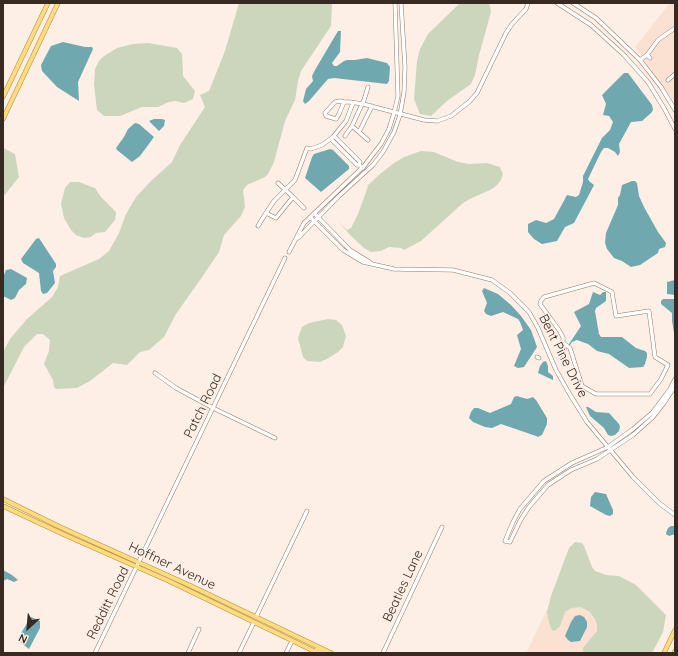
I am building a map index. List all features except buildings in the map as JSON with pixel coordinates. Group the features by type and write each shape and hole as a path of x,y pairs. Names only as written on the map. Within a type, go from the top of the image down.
{"main road":[{"path":"3,97 48,3"},
{"path":"4,116 57,3"},
{"name":"Hoffner Avenue","path":"5,501 139,562 331,653"},
{"name":"Hoffner Avenue","path":"3,506 238,614 318,653"},
{"path":"25,516 32,516 45,520"},
{"path":"61,533 75,538 82,537"},
{"path":"238,614 256,617"},
{"path":"254,622 261,622 269,626 274,626"},
{"path":"664,653 675,630"},
{"path":"306,647 310,647 323,653"}],"street":[{"path":"288,252 304,223 381,144 389,128 398,96 396,3"},
{"path":"294,242 339,196 366,172 383,152 394,132 400,115 404,92 405,67 401,3"},
{"path":"344,102 336,120 326,116 325,113 335,102 344,102 372,106 400,115 424,120 437,121 451,116 469,102 477,93 506,33 526,9 528,3"},
{"path":"557,3 591,25 624,55 648,82 675,129"},
{"path":"573,3 602,23 640,60 661,87 675,109 667,114"},
{"path":"640,60 648,56 658,40 675,28"},
{"path":"668,80 675,74"},
{"path":"345,136 352,126 364,100 368,87"},
{"path":"258,226 274,201 296,176 306,148 311,149 322,145 332,137 346,121 354,103"},
{"path":"359,132 372,106"},
{"path":"352,126 368,140"},
{"path":"332,137 360,162 360,166 366,172"},
{"path":"278,183 304,208"},
{"path":"266,213 276,218 293,197"},
{"name":"Bent Pine Drive","path":"314,213 350,250 378,266"},
{"name":"Bent Pine Drive","path":"310,217 348,254 363,262 405,270 453,270 492,280 510,293 529,312 538,328 555,368 587,422 632,477 659,503 674,514"},
{"name":"Patch Road","path":"139,562 285,258"},
{"path":"597,284 612,292 616,316 649,311 655,357 668,365 656,387 650,394 596,394 581,384 570,348 566,345 559,330 540,304 541,300 544,297 597,284"},
{"path":"155,373 176,388 275,438"},
{"path":"673,389 644,420 608,447 572,463 554,473 536,489 520,509 505,541 510,542 520,521 529,507 540,493 560,476 574,468 597,459 633,436 652,417 673,389 675,379"},
{"path":"536,489 540,493"},
{"path":"256,617 307,512"},
{"name":"Beatles Lane","path":"383,653 442,527"},
{"name":"Redditt Road","path":"95,653 139,562"},
{"path":"239,653 254,622"},
{"path":"188,653 199,629"},
{"path":"286,653 292,641"}],"shaded area":[{"path":"670,3 675,3 675,103 635,47"},
{"path":"563,577 640,614 621,653 526,653"}],"green space":[{"path":"239,3 332,3 331,26 301,71 295,100 285,121 274,162 268,174 265,177 247,185 243,190 245,207 241,216 224,235 219,252 176,314 164,337 149,350 140,352 127,365 113,363 90,381 77,388 56,389 44,364 49,351 50,340 43,334 37,334 24,347 3,388 3,352 10,339 27,319 52,297 58,287 60,276 99,259 109,251 119,233 126,214 136,197 172,162 180,145 205,107 200,95 209,91 225,51"},
{"path":"460,3 488,3 490,6 491,12 475,75 471,84 447,101 431,116 420,114 414,99 417,61 420,49 428,34"},
{"path":"148,43 177,48 182,54 183,76 195,91 193,99 184,103 175,101 158,107 142,107 120,116 104,116 97,110 94,84 95,69 99,61 117,48 133,44"},
{"path":"3,148 15,154 19,177 3,197"},
{"path":"421,151 434,152 458,162 469,164 487,163 500,167 503,174 497,185 463,203 421,241 404,250 401,248 389,247 381,251 371,252 364,248 350,235 338,221 347,230 351,228 358,214 368,187 367,186 394,163 404,157"},
{"path":"70,182 79,182 95,188 101,197 116,212 115,220 105,232 96,233 91,237 84,238 76,235 71,230 64,218 61,204 65,188"},
{"path":"328,319 336,320 342,325 346,336 343,347 338,352 320,362 307,361 303,357 298,338 302,327 309,323"},
{"path":"575,542 582,543 595,571 606,575 619,576 636,585 666,615 663,632 652,653 585,653 583,648 597,631 597,624 590,612 581,607 571,608 565,612 560,626 553,631 549,623 547,612 551,596 569,548"}],"water":[{"path":"338,31 341,31 340,52 332,63 334,66 337,66 347,60 367,58 387,63 390,67 389,81 387,84 334,78 328,79 305,104 303,101 306,89 313,81 312,76 315,70"},
{"path":"63,42 92,47 93,49 78,82 79,101 57,87 42,71 41,65 51,46"},
{"path":"624,73 628,73 652,105 653,110 642,121 631,122 619,144 620,152 618,156 615,152 608,148 604,148 588,179 594,185 574,223 565,227 557,241 542,244 534,239 528,232 528,224 536,220 546,223 554,219 567,195 576,197 579,195 583,182 583,176 602,138 610,130 613,122 609,116 603,115 606,104 602,95"},
{"path":"154,119 165,120 164,126 159,131 149,121"},
{"path":"135,123 139,124 154,137 140,156 132,162 116,148 128,129"},
{"path":"330,149 333,150 349,166 349,169 321,192 305,178 314,154"},
{"path":"632,181 637,183 639,196 644,207 666,243 665,247 659,249 658,253 640,265 631,267 614,258 607,249 605,243 606,233 618,205 618,198 622,185"},
{"path":"39,238 56,264 53,271 55,283 47,293 43,294 41,291 39,273 23,263 21,259 36,239"},
{"path":"11,269 27,278 26,284 19,290 15,298 11,300 3,296 3,277 6,270"},
{"path":"675,280 675,295 667,294 667,282"},
{"path":"484,288 498,294 511,305 531,330 537,347 524,367 518,368 514,366 521,349 517,335 523,330 520,322 518,319 503,312 491,316 486,314 484,311 487,303 482,291"},
{"path":"593,292 600,295 603,292 606,292 606,301 596,308 595,311 599,334 601,337 622,337 636,348 645,351 647,353 647,357 643,367 629,368 609,354 597,351 588,344 577,340 572,342 559,359 581,326 574,312 589,304"},
{"path":"663,299 675,299 675,339 672,313 661,304"},
{"path":"546,361 548,372 553,376 553,380 538,373 540,366"},
{"path":"517,396 527,399 533,397 536,400 547,418 547,424 542,435 538,437 501,424 492,428 485,427 473,422 469,418 474,408 490,413 511,404 514,397"},
{"path":"586,407 596,412 609,413 619,424 619,431 615,435 608,435 604,428 590,416"},
{"path":"595,492 606,494 613,510 613,514 610,516 606,515 590,506 591,497"},
{"path":"675,526 675,534 669,536 666,533 668,528"},
{"path":"3,570 18,580 14,582 7,579 3,581"},
{"path":"580,615 584,617 587,622 587,627 580,641 571,642 565,636 575,616"},
{"path":"31,617 40,621 40,628 29,649 20,642 18,638"}]}
